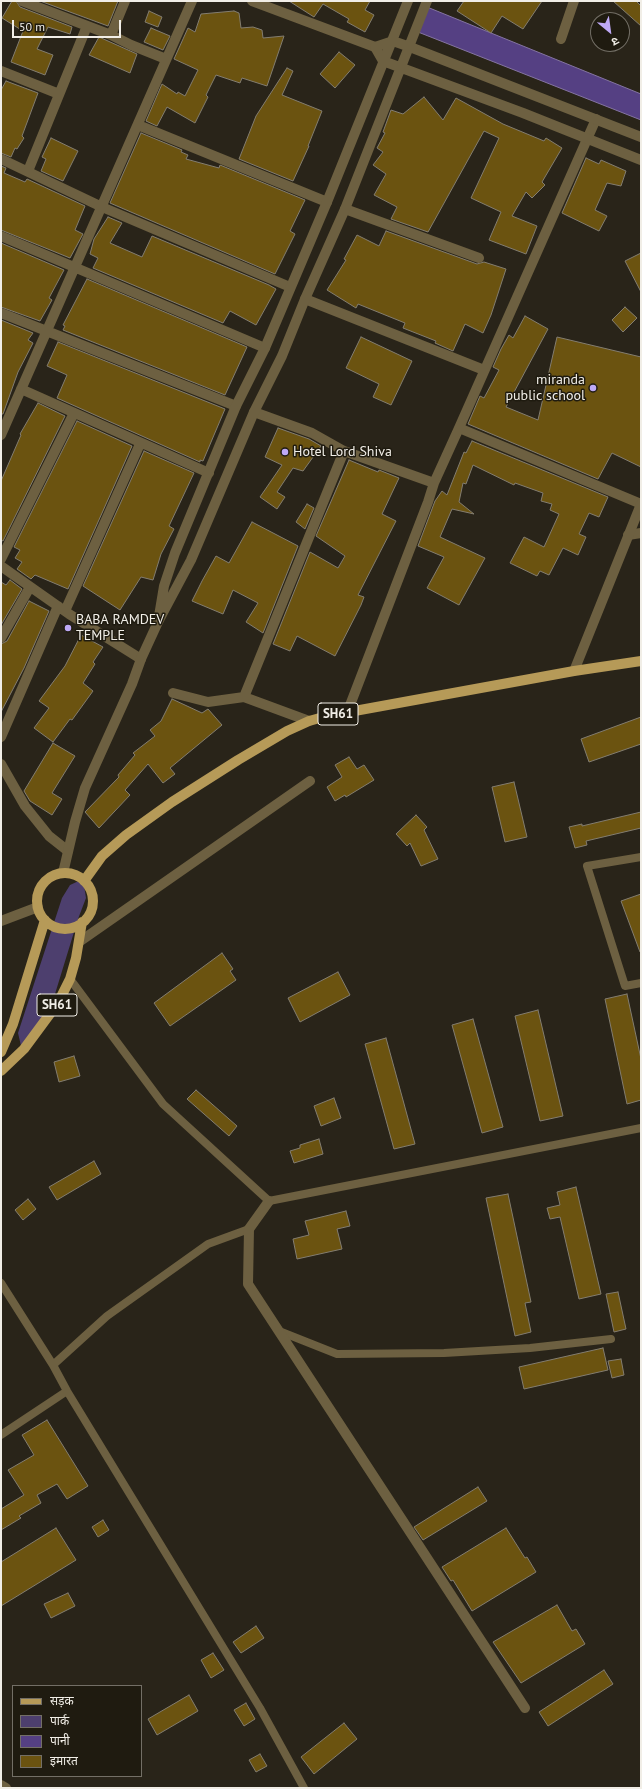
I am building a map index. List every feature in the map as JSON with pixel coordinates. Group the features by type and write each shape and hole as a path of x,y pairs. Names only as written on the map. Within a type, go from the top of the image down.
{"main road":[{"name":"SH61","path":"1,1072 45,1023 58,1004 70,979 76,958 82,922 91,910 93,902 92,894 84,881 102,856 126,835 172,802 287,731 309,721 574,671 641,661"},
{"path":"82,922 67,928 52,925 45,920 38,907 37,899 42,884 55,875 71,873 84,881"},
{"name":"SH61","path":"1,1052 13,1024 45,920"}],"street":[{"path":"22,1 112,35 131,45 166,59"},
{"path":"50,11 54,1"},
{"path":"112,35 125,1"},
{"path":"1,435 192,1"},
{"path":"252,1 375,47 393,41 641,137"},
{"path":"158,622 164,586 175,553 236,406 265,348 327,202 408,1"},
{"path":"63,873 75,822 86,788 132,684 141,659 158,622 192,560 254,412 282,356 305,299 345,209 427,1"},
{"path":"561,39 574,1"},
{"path":"28,171 87,26"},
{"path":"375,47 383,61 523,113 641,160"},
{"path":"1,71 59,94"},
{"path":"347,713 434,483 596,119"},
{"path":"138,125 327,202"},
{"path":"1,159 102,206 290,287"},
{"path":"345,209 479,258"},
{"path":"1,236 265,348"},
{"path":"305,299 484,370"},
{"path":"1,313 236,406"},
{"path":"21,389 140,444 209,473"},
{"path":"254,412 312,433 344,451 434,483"},
{"path":"1,559 74,414"},
{"path":"459,428 641,504 574,671"},
{"path":"1,737 140,444"},
{"path":"244,697 344,451"},
{"path":"628,535 641,533"},
{"path":"1,566 61,608 141,659"},
{"path":"1,638 30,587"},
{"path":"173,694 208,702 244,697 309,721"},
{"path":"1,764 25,806 49,836 68,851"},
{"path":"79,942 310,781"},
{"path":"1,920 38,907"},
{"path":"269,1200 249,1229 248,1284 525,1708"},
{"path":"1,1785 6,1788"}],"lane":[{"path":"641,857 586,866 625,986 641,983"},
{"path":"70,979 163,1104 269,1200 641,1128"},
{"path":"53,1365 107,1316 208,1244 249,1229"},
{"path":"1,1283 53,1365 66,1391 260,1708 304,1788"},
{"path":"279,1331 338,1354 444,1353 530,1348 611,1339"},
{"path":"1,1435 66,1391"}],"green space":[{"path":"83,879 86,898 51,1007 22,1050 18,1033 62,898 70,885"}],"water":[{"path":"427,7 641,94 641,120 418,32"}],"building":[{"path":"12,1 16,1 20,7 72,27 70,34 48,27 37,49 53,55 45,75 11,62 23,31 2,18"},
{"path":"40,1 118,1 108,26"},
{"path":"289,1 370,1 365,10 374,15 365,32 347,22 349,19 323,4 314,17"},
{"path":"464,1 542,1 523,29 502,16 491,33 457,11"},
{"path":"613,1 636,1 641,6 641,26 630,16 630,12 625,12"},
{"path":"149,11 162,17 158,27 145,22"},
{"path":"234,11 239,13 241,28 253,27 262,30 263,38 284,36 267,86 242,78 240,83 216,75 206,95 208,97 195,123 167,107 157,126 146,121 162,84 177,94 178,92 185,96 198,70 174,59 188,28 195,32 201,14"},
{"path":"151,28 170,36 163,50 144,42"},
{"path":"99,37 137,54 130,73 89,55"},
{"path":"339,52 355,65 335,88 320,74"},
{"path":"287,68 293,71 282,95 322,111 309,146 293,181 239,159 256,116"},
{"path":"6,81 38,93 22,136 24,138 17,149 15,148 11,157 1,153 1,90"},
{"path":"424,97 443,120 456,98 503,124 544,141 546,138 562,148 542,182 545,185 532,198 526,192 512,216 537,226 526,254 489,240 501,212 471,198 499,138 484,131 428,232 391,219 397,207 374,195 386,174 373,165 383,152 377,148 385,133 383,132 391,110 403,114"},
{"path":"141,133 182,150 181,152 188,155 186,159 219,168 220,165 305,200 290,231 295,234 275,274 110,203"},
{"path":"51,138 78,151 63,181 41,171 46,159 42,157"},
{"path":"586,158 599,164 601,160 626,171 621,186 607,183 595,210 607,216 599,231 562,213"},
{"path":"1,166 6,168 4,173 25,182 27,179 85,206 75,230 83,234 70,258 1,230"},
{"path":"108,217 122,223 110,243 142,257 152,236 276,289 256,325 230,311 223,323 93,268 98,258 90,254 94,239"},
{"path":"386,231 477,264 484,262 506,269 491,315 483,333 465,324 453,351 435,343 436,341 403,328 405,323 358,304 356,308 327,290 346,260 344,259 357,235 379,246"},
{"path":"1,243 64,270 49,298 52,300 40,321 1,307"},
{"path":"641,253 641,292 625,261"},
{"path":"87,279 247,347 225,395 63,330 65,326 63,325"},
{"path":"625,307 637,318 623,332 612,320"},
{"path":"525,316 548,329 506,407 538,420 557,337 641,357 641,467 612,453 598,479 468,424 480,396 484,398 499,370 493,367 501,349 509,335 513,338"},
{"path":"1,320 33,333 28,340 33,343 18,372 3,414 1,414"},
{"path":"361,337 412,361 391,405 373,397 379,384 346,368"},
{"path":"58,342 225,409 203,461 200,460 200,462 57,398 67,375 47,366"},
{"path":"38,403 65,416 3,541 1,540 1,481 21,435 20,434"},
{"path":"77,421 132,446 68,589 35,575 31,579 17,569 22,562 15,558 20,550 14,547"},
{"path":"278,428 309,439 321,446 303,471 293,468 277,492 285,497 277,509 260,497 282,465 265,457"},
{"path":"472,441 608,497 599,517 589,513 579,534 586,537 578,555 563,548 549,575 540,571 537,576 510,563 524,537 544,547 559,514 550,510 552,504 541,501 543,493 515,483 514,485 473,465 466,484 463,483 459,502 474,514 452,509 440,537 485,558 459,605 427,588 444,557 418,546 435,501 442,491 447,495 464,452 466,453"},
{"path":"144,451 194,473 169,526 174,529 161,554 153,580 141,577 120,610 83,586"},
{"path":"349,460 378,472 379,470 399,478 382,514 396,521 358,595 364,597 361,605 335,656 297,636 290,651 273,644 310,552 338,568 345,556 316,536"},
{"path":"307,504 314,508 305,529 296,522"},
{"path":"252,522 298,546 263,633 246,622 258,603 233,590 223,614 192,601 216,556 229,563"},
{"path":"10,580 22,589 1,625 1,582 6,585"},
{"path":"29,601 49,611 24,668 1,712 1,644 7,641"},
{"path":"81,635 103,647 93,662 95,664 83,683 93,691 72,720 70,719 53,742 34,728 49,708 39,701 65,666"},
{"path":"172,699 202,713 208,709 222,725 170,768 175,774 163,783 148,764 125,790 130,795 99,828 85,812 119,777 118,775 135,755 133,753 155,736 150,730 161,721"},
{"path":"641,717 641,744 589,762 581,739"},
{"path":"53,743 75,756 52,793 62,799 52,815 30,801 24,791"},
{"path":"349,757 357,769 364,765 374,780 346,797 345,795 335,801 327,787 342,777 335,765"},
{"path":"514,782 527,837 505,842 492,787"},
{"path":"641,812 641,828 586,841 587,845 575,848 569,827 582,824 582,826"},
{"path":"416,815 427,827 424,830 438,859 421,866 410,843 407,846 396,834"},
{"path":"641,894 641,952 640,952 621,901"},
{"path":"222,953 233,969 230,971 236,980 170,1026 154,1003"},
{"path":"338,972 350,995 300,1022 288,998"},
{"path":"627,994 641,1059 641,1100 627,1104 605,999"},
{"path":"538,1010 563,1116 540,1121 515,1016"},
{"path":"473,1019 503,1127 482,1133 452,1025"},
{"path":"386,1038 415,1144 394,1149 365,1044"},
{"path":"74,1056 80,1076 59,1082 54,1062"},
{"path":"196,1090 237,1126 229,1136 187,1099"},
{"path":"334,1098 341,1118 321,1126 314,1106"},
{"path":"319,1139 323,1154 294,1163 290,1151 300,1148 300,1145"},
{"path":"94,1161 101,1174 57,1200 49,1187"},
{"path":"576,1187 601,1294 579,1299 560,1217 550,1219 547,1208 560,1205 557,1192"},
{"path":"508,1194 531,1302 525,1303 531,1332 515,1336 486,1198"},
{"path":"28,1199 36,1209 23,1220 15,1210"},
{"path":"346,1211 350,1226 337,1229 342,1249 297,1259 293,1239 309,1235 305,1221"},
{"path":"618,1292 626,1329 614,1332 606,1294"},
{"path":"603,1348 608,1370 524,1389 519,1367"},
{"path":"621,1359 624,1375 612,1378 608,1361"},
{"path":"47,1420 88,1486 67,1499 57,1484 37,1495 41,1503 19,1516 21,1518 1,1530 1,1509 24,1495 8,1470 34,1455 22,1435"},
{"path":"478,1487 487,1501 423,1540 414,1527"},
{"path":"103,1520 109,1530 98,1537 92,1527"},
{"path":"56,1528 76,1560 1,1606 1,1562"},
{"path":"506,1528 525,1558 527,1557 536,1572 472,1611 453,1580 451,1581 442,1567"},
{"path":"68,1593 75,1606 51,1618 44,1604"},
{"path":"557,1605 572,1631 576,1629 585,1644 521,1683 493,1642"},
{"path":"256,1626 264,1638 241,1653 233,1642"},
{"path":"213,1653 224,1670 211,1678 201,1660"},
{"path":"604,1670 613,1684 548,1726 539,1712"},
{"path":"189,1695 198,1711 157,1735 148,1719"},
{"path":"246,1703 255,1719 244,1726 234,1710"},
{"path":"344,1723 357,1739 314,1774 301,1757"},
{"path":"260,1754 267,1766 256,1772 249,1760"}],"place":[{"name":"miranda public school","path":"593,388"},
{"name":"Hotel Lord Shiva","path":"285,452"},
{"name":"BABA RAMDEV TEMPLE","path":"68,628"}]}
